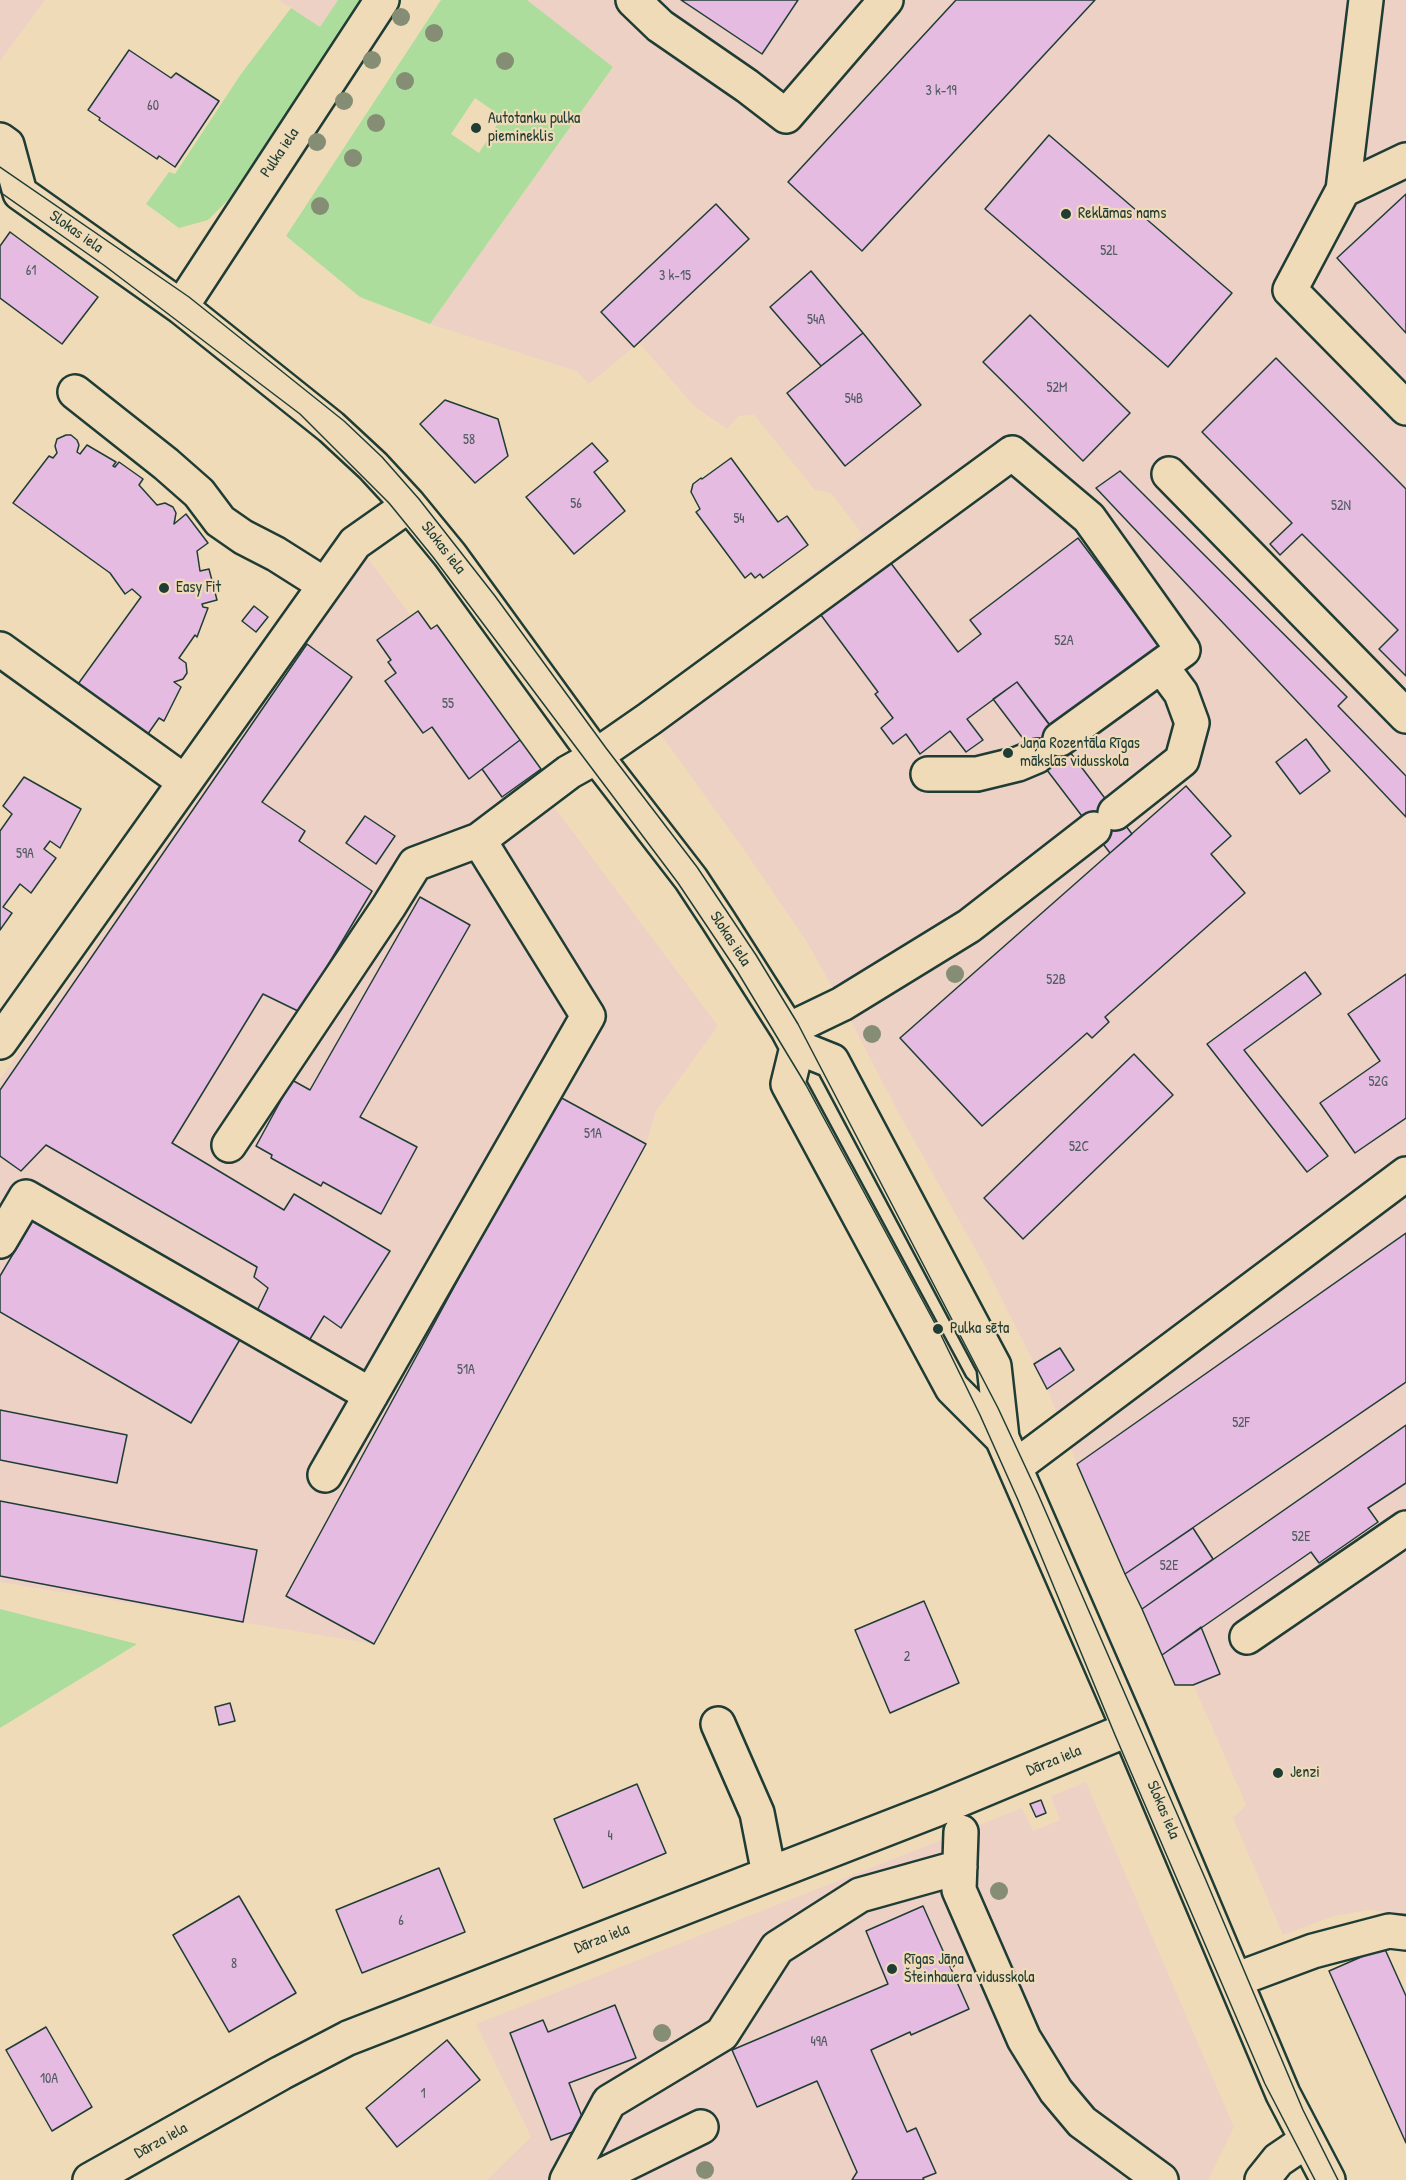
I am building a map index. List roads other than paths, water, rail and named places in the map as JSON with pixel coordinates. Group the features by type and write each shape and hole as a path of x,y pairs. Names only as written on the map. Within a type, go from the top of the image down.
{"street":[{"name":"Pulka iela","path":"181,307 382,0"},
{"path":"633,0 660,26 786,116 886,0"},
{"path":"1366,0 1343,189 1290,290 1406,408"},
{"name":"Slokas iela","path":"0,140 7,145 20,193 181,307 331,427 373,466 409,505 450,555 596,756 691,879 792,1039 832,1061 994,1366 1009,1452 1283,2094 1328,2180"},
{"path":"1343,189 1406,160"},
{"path":"75,392 199,492 220,521 325,585"},
{"path":"229,1145 415,864 479,840 568,772 596,756 1012,453 1089,519 1183,650 1048,748 1018,764 977,774 928,774"},
{"path":"1169,474 1406,716"},
{"path":"0,1042 355,543 409,505"},
{"path":"0,649 185,782"},
{"path":"792,1039 842,1004 969,926 1182,760 1192,723 1181,693 1161,666"},
{"path":"325,1475 588,1016 479,840"},
{"name":"Slokas iela","path":"792,1039 788,1084 952,1388 1009,1452"},
{"path":"1009,1452 1406,1174"},
{"path":"0,1241 27,1197 371,1395"},
{"path":"1247,1637 1406,1528"},
{"path":"718,1724 757,1813 769,1874"},
{"name":"Dārza iela","path":"90,2180 348,2038 937,1809 1129,1729"},
{"path":"961,1832 959,1890 1024,2038 1056,2091 1082,2122 1161,2180"},
{"path":"567,2180 609,2102 722,2034 777,1948 860,1895 960,1867"},
{"path":"1235,1980 1313,1951 1389,1931 1406,1933"},
{"path":"593,2180 701,2127"},
{"path":"1262,2180 1278,2160 1306,2141"}],"tram line":[{"path":"0,167 189,297 344,421 382,457 419,499 495,596 606,748 697,867 756,955 798,1024 998,1408 1038,1494 1205,1878 1303,2110 1338,2180"},
{"path":"0,192 105,266 300,414 389,503 433,557 678,883 737,971 806,1085 938,1329 980,1415 1265,2084 1315,2180"}],"place":[{"name":"Autotanku pulka piemineklis","path":"476,128"},
{"name":"Reklāmas nams","path":"1066,214"},
{"name":"Easy Fit","path":"164,588"},
{"name":"Jaņa Rozentāla Rīgas mākslas vidusskola","path":"1008,753"},
{"name":"Pulka sēta","path":"938,1329"},
{"name":"Jenzi","path":"1278,1773"},
{"name":"Rīgas Jāņa Šteinhauera vidusskola","path":"892,1969"}]}
